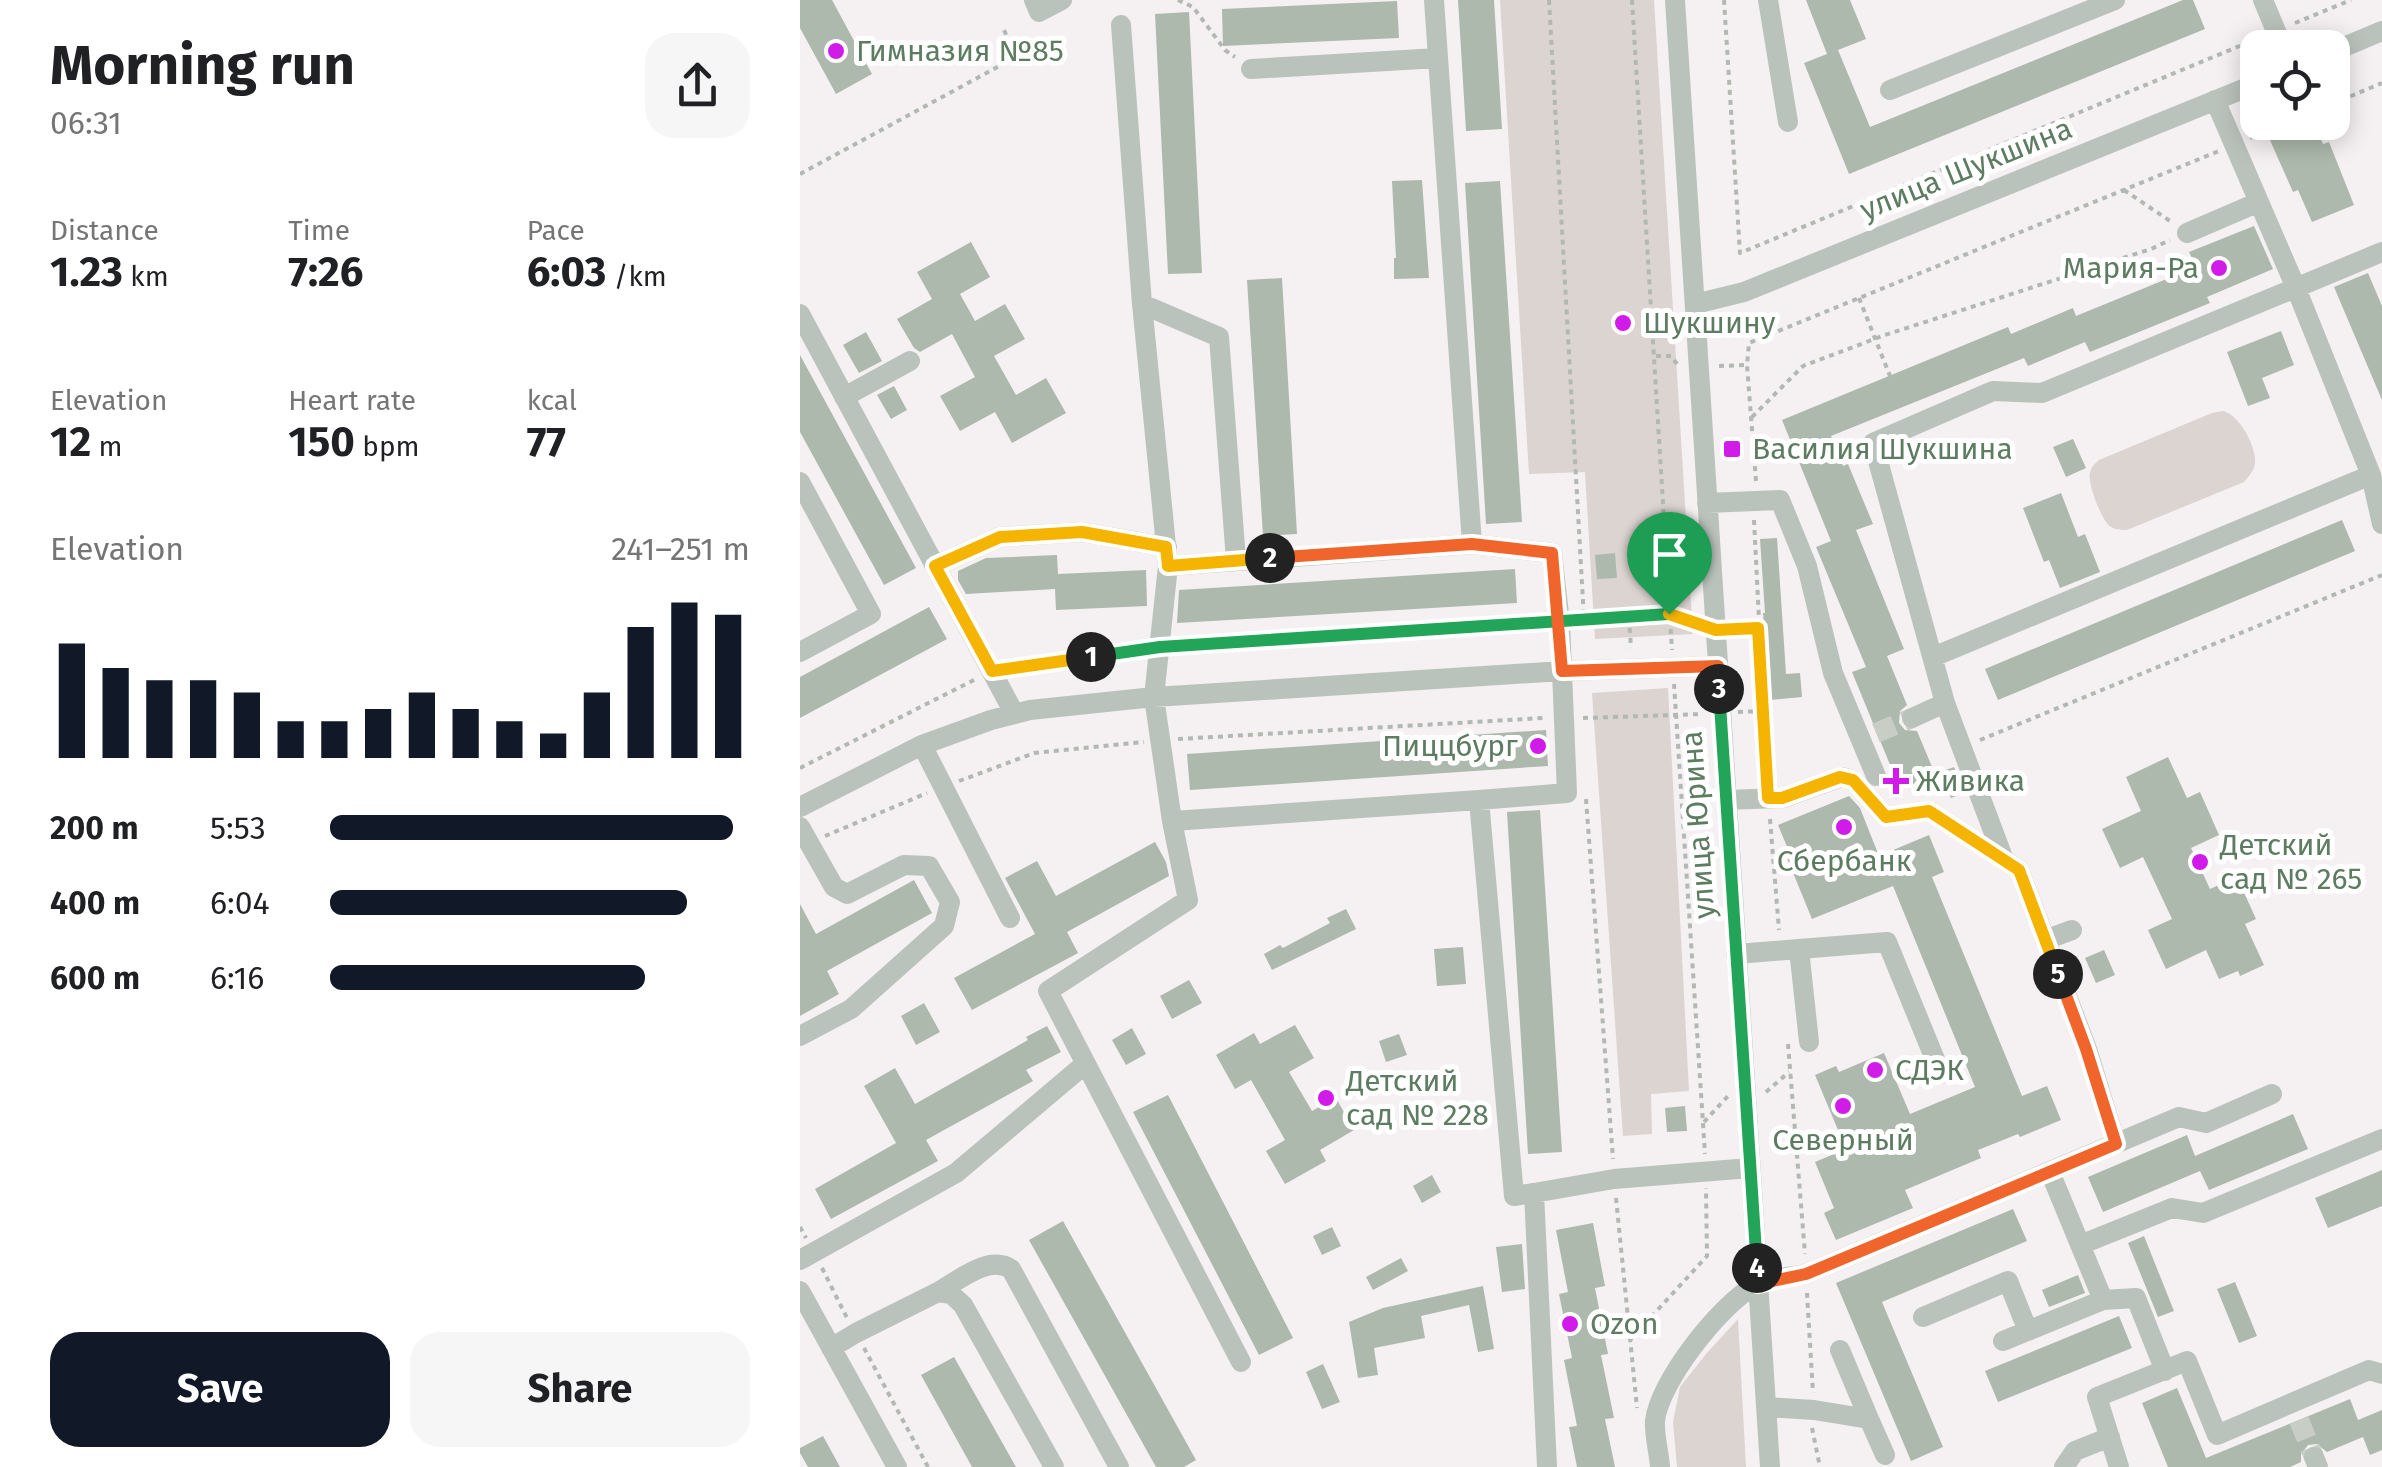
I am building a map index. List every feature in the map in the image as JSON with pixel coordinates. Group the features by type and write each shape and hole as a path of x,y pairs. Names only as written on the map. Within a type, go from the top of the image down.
{"street":[{"path":"1034,0 1039,12 1062,0"},
{"path":"1434,0 1472,544"},
{"name":"улица Юрина","path":"1675,0 1770,1467"},
{"path":"1768,0 1788,122"},
{"path":"1890,90 2115,0"},
{"path":"2263,0 2276,30"},
{"path":"1121,25 1142,304 1167,557 1154,697 1188,900 1048,991 1241,1362"},
{"path":"2350,44 2382,31"},
{"path":"1251,69 1438,58"},
{"name":"улица Шукшина","path":"1694,304 1744,292 2240,90"},
{"path":"2216,100 2372,474 2382,524"},
{"path":"2187,232 2258,202"},
{"path":"2116,1144 2086,1049 2019,870 2004,860 1945,704 1873,442 1993,391 2042,393 2382,252"},
{"path":"1142,304 1219,336 1236,560"},
{"path":"800,314 1014,713"},
{"path":"844,397 910,360"},
{"path":"1932,657 2372,474"},
{"path":"800,482 872,614 800,652"},
{"path":"1708,503 1780,500 1807,566 1833,673 1868,736 1876,776"},
{"path":"935,566 1000,537 1082,532 1167,557 1236,560 1472,544 1552,553 1560,623 1567,793 1172,821"},
{"path":"800,807 922,745 1014,713 1154,697 1562,671 1718,666"},
{"path":"1912,718 1945,704"},
{"path":"922,745 1010,918"},
{"path":"1727,800 1782,798 1840,777 1853,780 1886,817"},
{"path":"1479,800 1514,1196 1614,1180 1750,1168"},
{"path":"800,1036 852,1009 944,926 950,902 929,866 904,865 847,894 834,888 804,835"},
{"path":"2045,940 2072,930"},
{"path":"1736,954 1887,942 1941,1074"},
{"path":"1790,950 1809,1042"},
{"path":"800,1260 956,1173 1085,1064"},
{"path":"1660,1467 1655,1420 1668,1383 1720,1314 1758,1284 1806,1274 2178,1117 2206,1123 2272,1094"},
{"path":"2080,1245 2172,1208 2203,1213 2382,1139"},
{"path":"2050,1172 2103,1300"},
{"path":"1534,1192 1547,1467"},
{"path":"832,1348 988,1264 1004,1264 1011,1269 1119,1467"},
{"path":"1923,1317 2008,1281 2028,1330"},
{"path":"800,1292 897,1467"},
{"path":"938,1292 951,1294 962,1305 1054,1467"},
{"path":"2003,1341 2103,1300 2136,1298 2165,1371"},
{"path":"1840,1350 1885,1455"},
{"path":"2120,1467 2097,1397 2187,1361 2217,1435 2296,1412 2370,1370 2382,1374"},
{"path":"1766,1407 1870,1419"},
{"path":"2064,1467 2076,1451 2110,1437"}],"path":[{"path":"1178,0 1193,6 1225,50 1251,69"},
{"path":"1549,0 1584,622"},
{"path":"1630,1338 1707,1256 1704,1122 1632,0"},
{"path":"1724,0 1740,254 2240,55"},
{"path":"2296,30 2351,0"},
{"path":"800,174 1016,57 1004,30"},
{"path":"2350,97 2382,84"},
{"path":"1790,950 1768,798 1749,343 2246,140"},
{"path":"2124,190 2187,232"},
{"path":"1752,417 1803,366 2151,249 2187,232"},
{"path":"1859,298 1890,376"},
{"path":"1654,356 1672,356 1680,368"},
{"path":"1719,366 1748,365"},
{"path":"1962,748 2382,575"},
{"path":"800,768 992,671 1160,647 1669,614 1716,630 1758,628"},
{"path":"1617,649 1631,649 1629,618"},
{"path":"804,835 1034,753 1160,740 1565,717 1763,711"},
{"path":"1586,796 1614,1180 1638,1412"},
{"path":"1886,817 1929,811 2004,860"},
{"path":"1787,1036 1814,1410"},
{"path":"1814,1438 1820,1467"}],"shaded area":[{"path":"1500,0 1654,0 1693,634 1595,639 1585,472 1529,474"},
{"path":"2223,411 2240,424 2254,453 2252,472 2244,482 2127,530 2107,524 2091,485 2094,464"},
{"path":"1668,688 1689,1091 1651,1094 1652,1134 1623,1136 1592,693"},
{"path":"1738,1319 1746,1467 1677,1467 1673,1422 1680,1387"}],"building":[{"name":"Гимназия №85","path":"800,0 832,0 872,74 836,94 800,28"},
{"path":"1458,0 1494,0 1502,129 1466,131"},
{"path":"1806,0 1850,0 1866,39 1838,50 1870,127 2183,0 2193,0 2205,29 1849,174 1804,63 1827,54"},
{"path":"1397,1 1399,38 1223,46 1222,9"},
{"path":"1189,12 1202,273 1168,274 1155,14"},
{"path":"2270,140 2329,142 2354,205 2312,222 2298,190 2293,192"},
{"path":"1422,180 1429,278 1394,279 1392,181"},
{"path":"1500,181 1522,522 1486,524 1465,183"},
{"path":"2254,226 2273,269 2207,297 2210,303 2090,352 2085,342 2028,366 2024,358 1831,436 1843,466 1848,464 1873,524 1856,530 1904,649 1887,656 1907,705 1900,711 1899,723 1905,730 1917,731 1935,774 1954,767 1964,793 1951,798 1947,789 1935,794 1928,778 1900,789 1852,672 1866,667 1816,547 1831,541 1782,420 2008,327 2011,334 2073,308 2076,316 2196,267 2189,252"},
{"path":"971,242 990,277 960,294 975,321 1005,304 1025,339 994,356 1016,395 1046,378 1066,413 1012,443 995,412 960,431 940,396 975,377 952,334 920,352 897,319 932,299 917,272"},
{"path":"2368,273 2382,306 2382,400 2334,287"},
{"path":"1282,278 1297,534 1263,536 1247,280"},
{"path":"2281,331 2294,365 2262,378 2270,398 2248,406 2227,352"},
{"path":"866,332 882,361 859,373 843,345"},
{"path":"800,355 916,568 884,585 800,432"},
{"path":"894,386 907,410 891,419 877,395"},
{"path":"2073,439 2086,468 2066,477 2053,447"},
{"path":"2061,493 2078,537 2085,534 2100,572 2060,588 2049,560 2044,562 2023,508"},
{"path":"2342,520 2355,551 1998,700 1985,669"},
{"path":"1777,538 1786,674 1800,673 1802,697 1770,700 1760,539"},
{"path":"1615,553 1617,578 1597,579 1595,555"},
{"path":"1057,555 1058,574 1146,570 1147,606 1056,610 1055,589 966,594 958,580 958,571 986,558"},
{"path":"1515,569 1517,603 1177,623 1179,590"},
{"path":"929,607 947,639 800,718 800,677"},
{"path":"1546,730 1548,766 1190,790 1187,754"},
{"path":"2168,757 2187,798 2200,792 2219,835 2191,848 2210,889 2237,877 2256,919 2245,924 2264,965 2240,976 2238,971 2219,979 2206,950 2166,969 2148,930 2172,919 2143,857 2120,868 2102,829 2141,811 2126,777"},
{"path":"1849,796 1860,808 1879,856 1929,835 1944,872 1932,877 2022,1096 2047,1086 2061,1120 1978,1150 1981,1158 1905,1190 1913,1208 1836,1240 1824,1213 1834,1208 1815,1162 1846,1149 1815,1075 1836,1066 1839,1072 1884,1053 1910,1114 1975,1087 1893,886 1812,919 1778,825"},
{"path":"1540,810 1562,1152 1528,1154 1507,812"},
{"path":"1155,842 1169,876 1067,932 1078,953 972,1010 954,978 1035,934 1005,878 1037,861 1056,896"},
{"path":"914,880 932,913 827,971 839,994 800,1016 800,904 816,934"},
{"path":"1346,909 1356,929 1272,970 1264,954 1330,923 1327,918"},
{"path":"1463,947 1466,984 1437,986 1434,949"},
{"path":"2104,950 2115,975 2096,983 2085,958"},
{"path":"1189,980 1202,1003 1172,1019 1160,996"},
{"path":"924,1003 940,1032 916,1045 901,1016"},
{"path":"1295,1025 1314,1058 1289,1072 1312,1111 1336,1098 1354,1130 1320,1150 1326,1161 1285,1184 1266,1151 1285,1140 1251,1080 1235,1089 1216,1055 1254,1033 1260,1044"},
{"path":"1047,1026 1061,1052 1026,1070 1033,1081 926,1140 938,1161 831,1219 815,1189 896,1143 864,1086 895,1068 915,1104"},
{"path":"1132,1028 1146,1054 1126,1065 1112,1040"},
{"path":"1399,1034 1407,1055 1386,1062 1379,1041"},
{"path":"1168,1095 1293,1338 1259,1355 1133,1112"},
{"path":"1685,1106 1687,1131 1667,1132 1665,1108"},
{"path":"2293,1114 2308,1149 2209,1190 2200,1171 2103,1212 2088,1177 2187,1135 2195,1156"},
{"path":"2382,1170 2382,1206 2328,1228 2315,1198"},
{"path":"1432,1175 1441,1192 1422,1203 1413,1186"},
{"path":"2013,1209 2027,1241 1882,1302 1943,1447 1911,1461 1836,1283"},
{"path":"1063,1221 1196,1460 1184,1467 1156,1467 1029,1240"},
{"path":"1593,1223 1605,1286 1595,1288 1608,1354 1601,1355 1614,1418 1605,1419 1615,1467 1577,1467 1569,1427 1577,1426 1564,1360 1572,1358 1559,1294 1568,1292 1556,1230"},
{"path":"1332,1227 1341,1246 1322,1255 1313,1236"},
{"path":"2144,1236 2174,1311 2158,1317 2128,1243"},
{"path":"1522,1244 1525,1289 1502,1292 1496,1247"},
{"path":"1401,1258 1408,1271 1373,1290 1366,1277"},
{"path":"2078,1275 2085,1293 2049,1307 2042,1290"},
{"path":"2235,1282 2257,1336 2239,1343 2217,1289"},
{"path":"1483,1286 1494,1349 1478,1352 1469,1305 1421,1316 1425,1338 1374,1348 1378,1375 1358,1378 1349,1322 1383,1308"},
{"path":"2119,1316 2132,1348 1998,1402 1985,1371"},
{"path":"954,1357 1016,1467 972,1467 921,1375"},
{"path":"1323,1364 1340,1402 1322,1409 1306,1372"},
{"path":"2177,1388 2206,1458 2350,1399 2358,1420 2382,1410 2382,1450 2370,1455 2363,1437 2327,1452 2317,1444 2308,1445 2301,1454 2301,1462 2290,1467 2168,1467 2142,1403"},
{"path":"823,1436 840,1467 808,1467 800,1453 800,1448"}],"tunnel":[{"path":"1876,733 1912,718"},
{"path":"2299,1420 2314,1457"}],"place":[{"name":"Гимназия №85","path":"836,51"},
{"name":"Мария-Ра","path":"2219,268"},
{"name":"Шукшину","path":"1623,323"},
{"name":"Василия Шукшина","path":"1732,449"},
{"name":"Пиццбург","path":"1538,746"},
{"name":"Живика","path":"1896,781"},
{"name":"Сбербанк","path":"1844,827"},
{"name":"Детский сад № 265","path":"2200,862"},
{"name":"СДЭК","path":"1875,1070"},
{"name":"Детский сад № 228","path":"1326,1098"},
{"name":"Северный","path":"1843,1106"},
{"name":"Ozon","path":"1570,1324"}],"route":[{"path":"1669,614 1560,623 1160,647 992,671 935,566 1000,537 1082,532 1166,547 1168,566 1472,544 1552,553 1560,623 1562,671 1718,666 1758,1284 1806,1274 2116,1144 2086,1049 2019,870 1929,811 1886,817 1853,780 1840,777 1782,798 1768,798 1758,628 1716,630 1669,614"}]}
